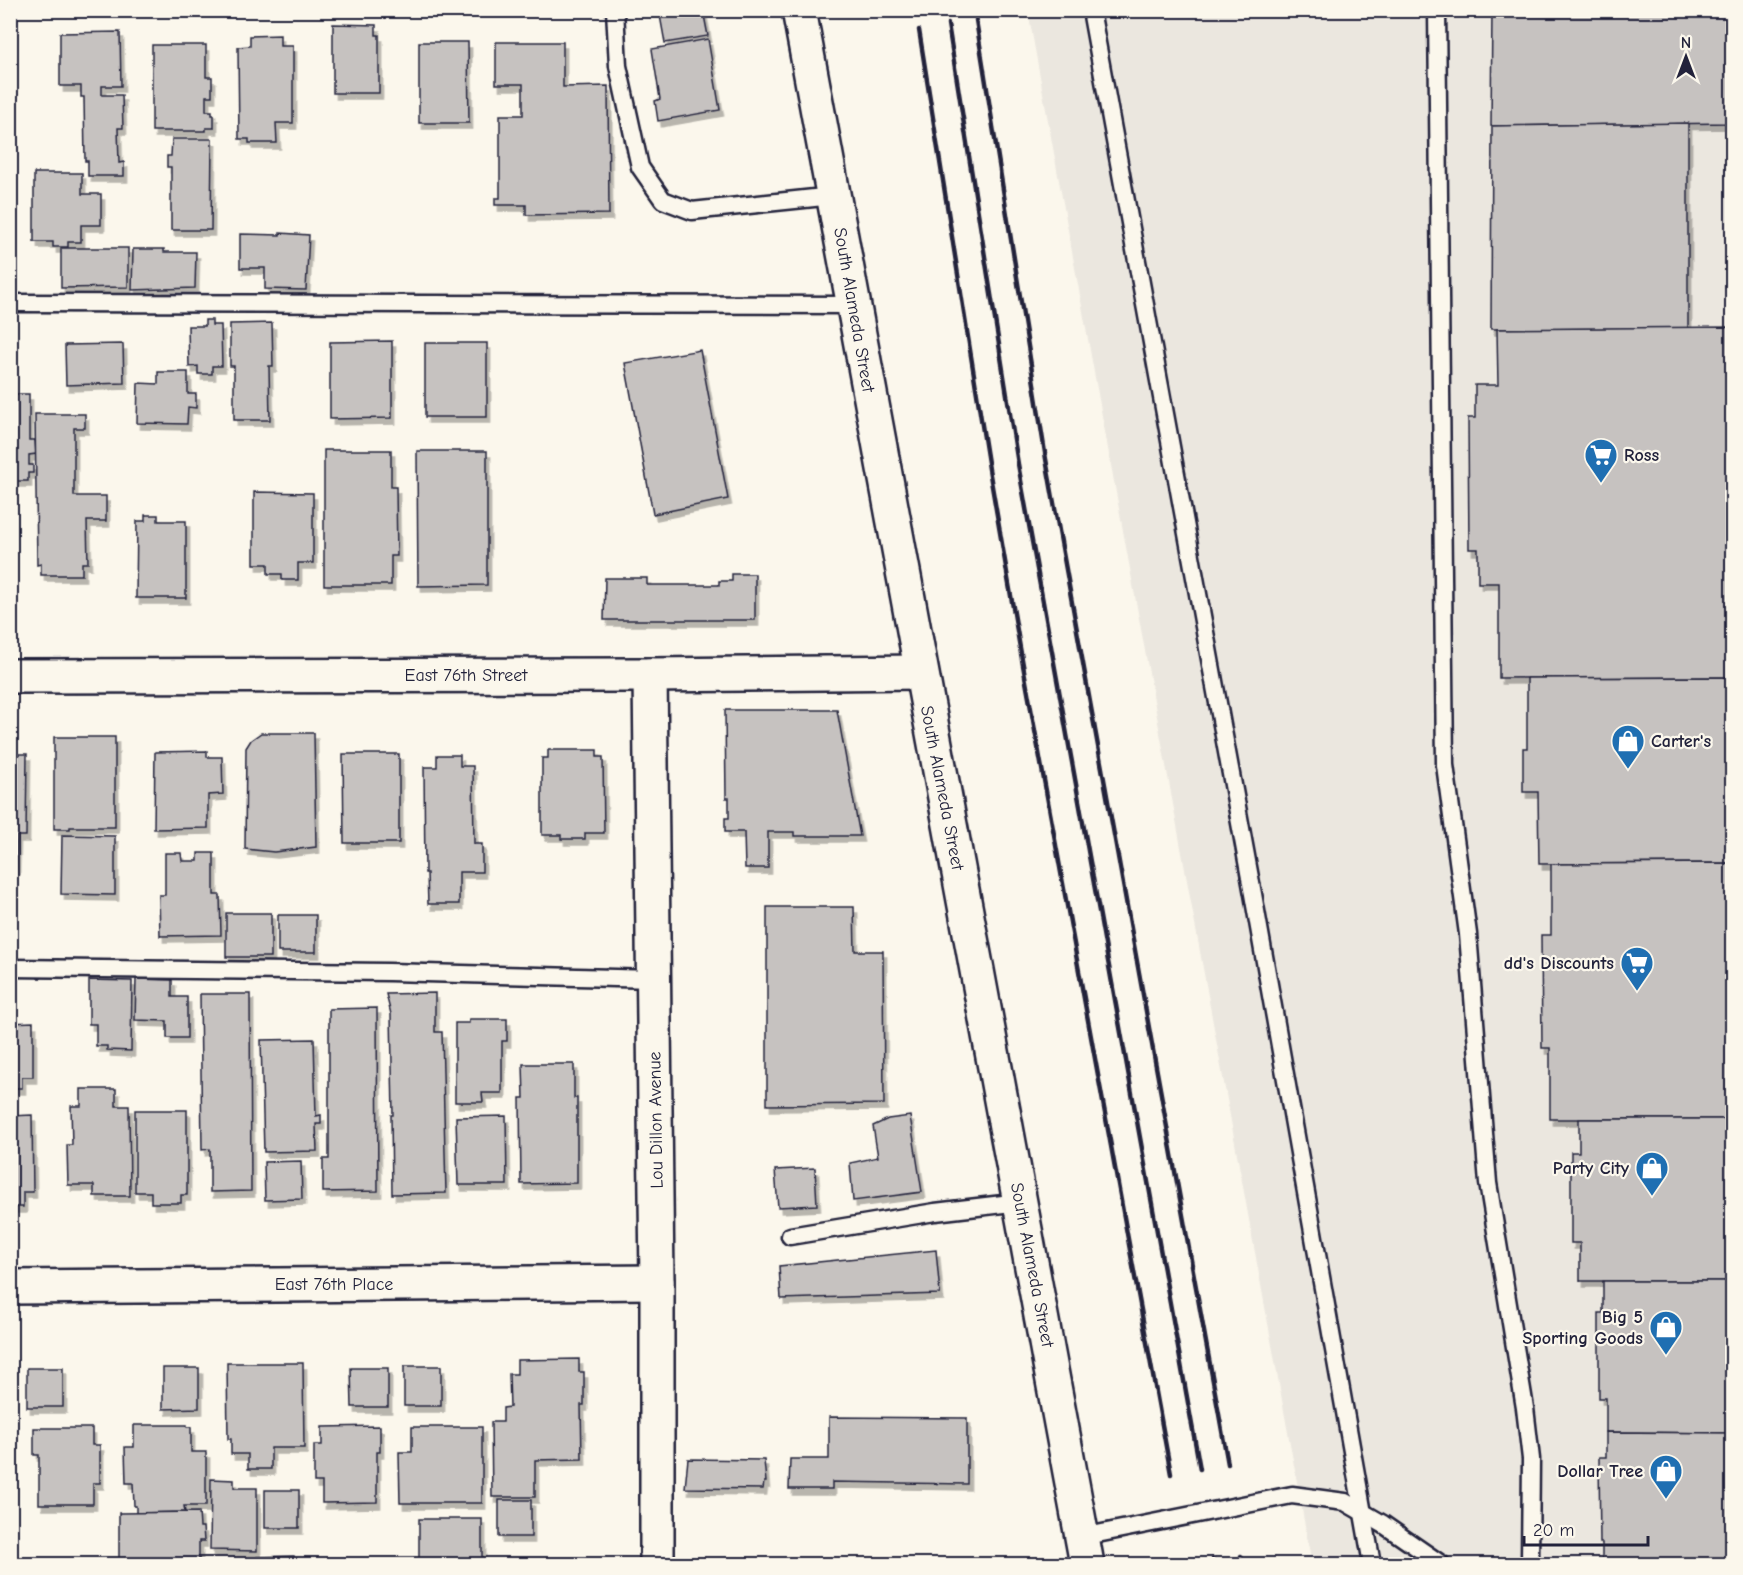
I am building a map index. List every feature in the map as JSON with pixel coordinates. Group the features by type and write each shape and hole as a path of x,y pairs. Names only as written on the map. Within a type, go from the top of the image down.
{"street":[{"name":"South Alameda Street","path":"799,10 1085,1551"},
{"name":"East 76th Street","path":"10,676 650,675 921,672"},
{"name":"Lou Dillon Avenue","path":"650,675 657,1282 657,1564"},
{"name":"East 76th Place","path":"10,1287 657,1282"}],"lane":[{"path":"615,10 618,66 640,167 663,200 692,211 833,196"},
{"path":"1090,10 1253,894 1372,1564"},
{"path":"1437,10 1445,765 1468,934 1488,1183 1530,1449 1530,1564"},
{"path":"10,303 853,305"},
{"path":"10,968 389,972 654,979"},
{"path":"790,1236 935,1212 1020,1202"},
{"path":"1085,1551 1292,1495 1345,1502 1383,1524 1441,1564"}],"shaded area":[{"path":"1028,11 1732,11 1732,1564 1312,1564"}],"building":[{"path":"659,10 703,10 708,36 665,43"},
{"path":"1492,10 1732,10 1732,123 1491,126"},
{"path":"333,24 376,25 376,35 379,35 379,93 333,93"},
{"path":"120,32 121,86 102,86 102,95 122,95 123,128 118,128 119,163 124,162 124,176 88,176 88,161 85,161 84,97 81,97 81,86 60,86 60,33"},
{"path":"280,35 280,46 293,46 293,123 276,123 277,143 249,143 249,139 239,139 238,47 250,46 250,36"},
{"path":"708,39 720,110 658,121 655,101 660,99 652,49"},
{"path":"419,42 468,42 469,123 419,123"},
{"path":"496,42 563,42 563,87 608,86 609,214 526,215 526,205 495,205 495,198 500,198 500,115 523,115 523,84 496,84"},
{"path":"152,45 206,45 206,77 212,77 212,96 206,96 206,111 212,111 214,115 214,128 206,128 206,131 152,131"},
{"path":"1688,123 1688,328 1491,329 1492,126"},
{"path":"172,139 212,139 211,230 171,230 171,167 167,167 167,156 171,156"},
{"path":"34,173 82,173 82,194 101,194 101,225 81,225 81,242 68,242 68,247 53,247 53,242 34,242"},
{"path":"280,233 309,235 306,290 265,289 265,268 240,268 240,234 280,235"},
{"path":"61,248 128,248 128,287 61,288"},
{"path":"133,249 196,252 195,288 132,290"},
{"path":"205,320 212,320 212,325 221,325 222,366 212,366 212,374 198,374 198,366 189,367 188,326 205,326"},
{"path":"272,323 273,366 269,366 270,420 234,420 234,366 230,366 230,324"},
{"name":"Ross","path":"1732,327 1732,677 1499,678 1499,583 1478,583 1478,549 1469,549 1468,418 1475,418 1475,385 1498,385 1497,329"},
{"path":"392,341 392,418 330,419 330,342"},
{"path":"425,343 487,343 487,417 425,417"},
{"path":"123,344 124,383 66,385 65,345"},
{"path":"700,350 728,499 653,514 625,363"},
{"path":"158,372 188,372 188,394 196,394 196,408 188,407 187,424 137,423 138,383 158,384"},
{"path":"10,394 29,394 29,440 35,440 36,454 29,455 29,465 33,465 33,473 28,473 28,481 10,481"},
{"path":"35,414 85,414 85,428 74,428 74,496 106,496 106,521 87,521 88,563 82,563 82,575 41,575 41,564 37,565"},
{"path":"324,450 391,450 391,487 396,487 397,556 391,556 391,585 324,585"},
{"path":"417,451 487,451 487,585 418,586"},
{"path":"254,492 313,493 313,563 298,563 298,580 282,580 282,574 268,574 268,564 254,564"},
{"path":"145,515 158,515 158,521 186,521 186,598 136,598 137,521 145,521"},
{"path":"732,574 755,574 755,620 604,620 605,578 647,578 647,585 719,585 719,581 732,581"},
{"name":"Carter's","path":"1732,677 1732,863 1539,864 1538,792 1523,792 1523,748 1527,748 1527,678"},
{"path":"725,710 837,710 860,836 794,836 794,832 768,832 768,868 745,868 744,832 725,832 725,818 729,818 729,798 726,798"},
{"path":"261,733 314,733 316,847 274,852 245,849 246,748 251,740"},
{"path":"54,737 115,737 115,827 54,829"},
{"path":"548,750 597,750 597,757 603,757 604,833 585,833 585,839 561,839 561,835 542,835 542,758 548,758"},
{"path":"207,751 207,757 222,757 223,794 208,795 208,828 154,829 155,752"},
{"path":"10,754 27,754 26,836 17,836 16,869 11,869 11,908"},
{"path":"343,754 399,754 399,843 344,843"},
{"path":"437,755 460,755 460,766 473,766 474,844 482,844 482,872 459,872 459,904 428,904 427,873 425,873 424,767 437,767"},
{"path":"62,835 115,836 115,895 61,894"},
{"path":"165,853 181,853 182,861 198,861 198,853 214,853 214,895 220,895 221,935 160,936 159,895 165,895"},
{"name":"dd's Discounts","path":"1732,863 1732,1119 1550,1119 1550,1048 1542,1048 1541,935 1551,935 1551,864"},
{"path":"767,907 854,907 855,951 883,951 884,1104 767,1105"},
{"path":"226,913 271,913 271,957 226,957"},
{"path":"278,915 316,915 316,952 278,952"},
{"path":"136,979 172,980 172,997 187,997 187,1038 167,1038 167,1021 135,1020"},
{"path":"89,980 132,981 131,1051 107,1050 107,1046 96,1046 96,1024 89,1024"},
{"path":"435,993 435,1032 442,1032 446,1193 392,1194 391,1014 386,994"},
{"path":"200,994 250,994 251,1191 210,1192 210,1149 202,1150"},
{"path":"377,1008 378,1191 323,1192 323,1159 329,1159 329,1009"},
{"path":"469,1019 507,1019 507,1041 502,1041 502,1093 482,1093 483,1102 455,1102 455,1023 469,1023"},
{"path":"33,1022 33,1077 22,1077 22,1088 10,1088 10,1023"},
{"path":"314,1039 316,1116 321,1115 321,1124 316,1124 317,1151 264,1152 261,1040"},
{"path":"523,1064 574,1064 574,1098 577,1098 577,1183 521,1184 520,1098 524,1098"},
{"path":"81,1089 116,1089 116,1106 129,1106 130,1196 94,1196 94,1185 68,1185 67,1145 72,1145 71,1106 81,1106"},
{"path":"135,1110 187,1110 187,1195 181,1195 181,1203 151,1203 151,1192 135,1192"},
{"path":"32,1115 33,1192 23,1192 23,1207 10,1207 10,1116"},
{"path":"506,1116 507,1185 458,1185 456,1117"},
{"path":"910,1116 922,1192 853,1201 850,1163 878,1157 873,1126 888,1119"},
{"name":"Party City","path":"1579,1119 1732,1119 1732,1281 1580,1281 1580,1243 1571,1243 1571,1152 1579,1152"},
{"path":"301,1161 302,1199 265,1200 264,1162"},
{"path":"815,1168 817,1205 778,1207 775,1170"},
{"path":"936,1250 940,1294 781,1299 779,1266"},
{"name":"Big 5 Sporting Goods","path":"1603,1281 1732,1281 1732,1433 1606,1432 1606,1398 1599,1398 1599,1313 1603,1313"},
{"path":"579,1359 579,1372 584,1372 584,1405 581,1405 582,1459 535,1460 535,1497 492,1497 491,1422 503,1422 503,1408 510,1407 509,1374 517,1374 517,1360"},
{"path":"227,1363 303,1363 304,1448 271,1448 271,1469 248,1469 248,1454 231,1454 231,1439 228,1439"},
{"path":"404,1366 441,1366 441,1406 404,1406"},
{"path":"27,1368 63,1368 63,1407 27,1407"},
{"path":"163,1368 199,1368 199,1408 163,1409"},
{"path":"351,1368 388,1368 388,1407 352,1407"},
{"path":"829,1417 967,1418 967,1484 832,1482 832,1489 789,1489 790,1459 829,1459"},
{"path":"134,1425 187,1425 191,1427 191,1452 206,1452 206,1506 184,1506 185,1512 136,1513 133,1483 126,1483 125,1447 134,1447"},
{"path":"380,1426 380,1452 377,1452 377,1502 322,1503 322,1482 314,1482 314,1445 322,1445 322,1427"},
{"path":"412,1427 482,1427 482,1503 400,1503 399,1452 412,1452"},
{"path":"34,1428 92,1428 92,1445 100,1445 100,1483 93,1483 93,1504 39,1504 39,1455 34,1455"},
{"name":"Dollar Tree","path":"1606,1432 1732,1433 1732,1564 1602,1564 1599,1457 1606,1457"},
{"path":"688,1459 764,1460 766,1482 764,1482 763,1489 685,1488"},
{"path":"211,1479 234,1480 234,1488 257,1488 257,1551 210,1550"},
{"path":"265,1490 299,1490 299,1528 265,1528"},
{"path":"499,1500 531,1500 531,1537 499,1537"},
{"path":"199,1512 204,1541 199,1541 199,1564 119,1564 119,1513"},
{"path":"419,1519 482,1519 482,1564 419,1564"},
{"path":"294,1556 295,1564 257,1564 257,1557"}],"railway":[{"path":"976,20 1046,459 1228,1464"},
{"path":"948,24 1018,464 1200,1469"},
{"path":"919,30 989,469 1023,665 1171,1474"},
{"path":"1241,1556 1243,1564"},
{"path":"1213,1559 1214,1564"}],"place":[{"name":"Ross","path":"1601,484"},
{"name":"Carter's","path":"1628,770"},
{"name":"dd's Discounts","path":"1637,992"},
{"name":"Party City","path":"1652,1197"},
{"name":"Big 5 Sporting Goods","path":"1666,1356"},
{"name":"Dollar Tree","path":"1666,1500"}]}
